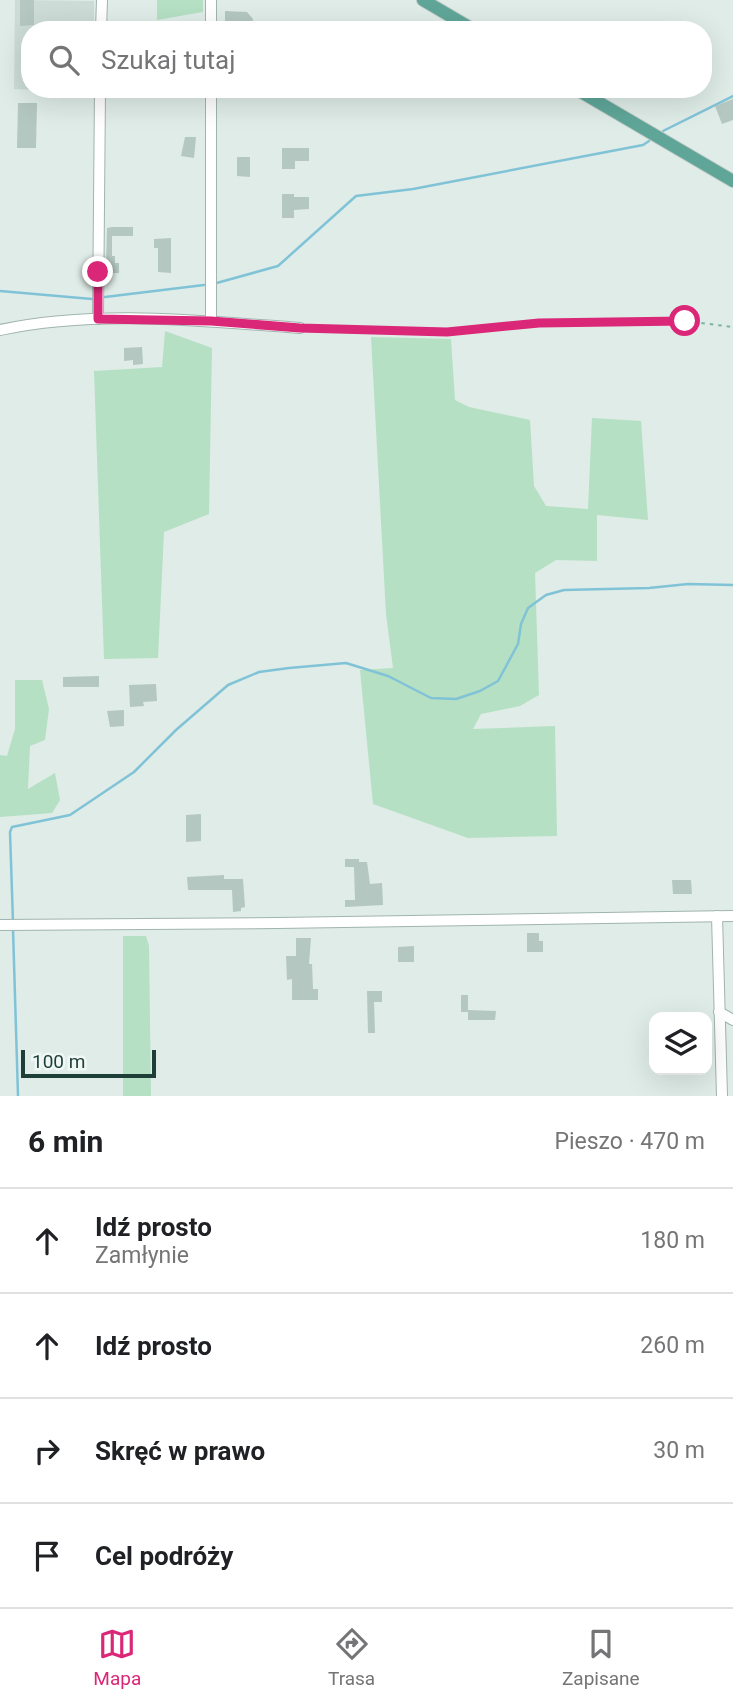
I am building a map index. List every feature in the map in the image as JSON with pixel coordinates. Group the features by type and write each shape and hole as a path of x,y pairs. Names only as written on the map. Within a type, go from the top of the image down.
{"main road":[{"path":"423,0 459,21"},
{"path":"591,98 733,181"}],"street":[{"path":"101,21 102,0"},
{"path":"211,0 211,21"},
{"path":"98,319 100,98"},
{"path":"211,98 211,321"},
{"path":"0,330 98,319 211,321 300,328"},
{"path":"717,916 722,1096"},
{"path":"0,925 733,916"},
{"path":"719,1013 733,1020"}],"path":[{"path":"300,328 447,332 539,323 610,321 685,321 733,327"}],"shaded area":[{"path":"15,0 94,1 94,21 21,21 21,89 14,89"}],"green space":[{"path":"157,0 203,0 203,12 157,20"},
{"path":"165,331 212,348 209,514 164,532 158,658 104,659 94,371 162,367"},
{"path":"371,337 451,339 455,400 469,407 530,420 534,486 546,506 588,509 592,418 641,421 648,520 597,515 597,561 556,560 535,573 539,695 520,706 481,714 473,729 555,726 557,836 468,838 373,804 360,670 393,668 386,614"},
{"path":"15,680 42,680 49,709 45,740 30,746 28,789 55,773 60,800 52,813 0,817 0,755 7,756 15,729"},
{"path":"123,936 146,936 149,946 151,1096 123,1096"}],"building":[{"path":"20,0 34,0 34,21 21,21 20,26"},
{"path":"225,11 247,12 253,19 253,21 225,21"},
{"path":"733,99 733,120 722,124 715,106"},
{"path":"18,103 37,103 36,148 17,148"},
{"path":"185,137 196,137 194,158 181,156"},
{"path":"282,148 309,148 309,161 295,161 295,169 282,169"},
{"path":"237,157 250,157 250,177 237,176"},
{"path":"282,194 309,197 309,209 294,210 294,218 282,218"},
{"path":"133,227 133,236 112,236 112,256 115,256 115,263 119,263 119,273 110,273 109,266 106,266 107,228"},
{"path":"171,238 171,273 158,272 158,248 154,248 154,239"},
{"path":"142,347 143,364 133,365 133,360 124,361 124,348"},
{"path":"99,676 99,687 63,687 63,677"},
{"path":"156,684 157,701 130,707 129,685"},
{"path":"124,710 124,726 110,727 107,711"},
{"path":"201,814 201,841 186,842 186,815"},
{"path":"345,859 367,862 370,884 382,883 383,905 345,907 345,900 355,900 354,867 345,867"},
{"path":"224,875 224,879 243,879 245,907 241,908 241,911 233,912 232,890 188,890 187,877"},
{"path":"672,880 691,880 692,894 673,894"},
{"path":"527,933 539,933 539,941 543,941 543,952 527,952"},
{"path":"296,938 311,938 309,964 312,964 313,989 318,989 318,1000 292,1000 292,979 287,980 286,956 296,956"},
{"path":"414,946 414,962 398,962 398,947"},
{"path":"367,991 382,991 382,1002 374,1002 375,1033 368,1033"},
{"path":"461,995 468,995 468,1010 496,1011 495,1020 468,1020 468,1012 461,1012"}],"waterway":[{"path":"663,131 733,96"},
{"path":"213,284 278,266 356,196 413,189 643,145 649,141"},
{"path":"105,297 204,285"},
{"path":"0,291 92,299"},
{"path":"13,922 12,827 70,815 134,772 176,730 228,685 259,672 346,663 388,676 431,698 456,699 480,691 498,681 518,644 521,624 528,608 546,595 564,590 649,588 688,584 733,585"},
{"path":"13,929 18,1096"}],"route":[{"path":"98,272 98,319 211,321 300,328 447,332 539,323 685,321"}]}
